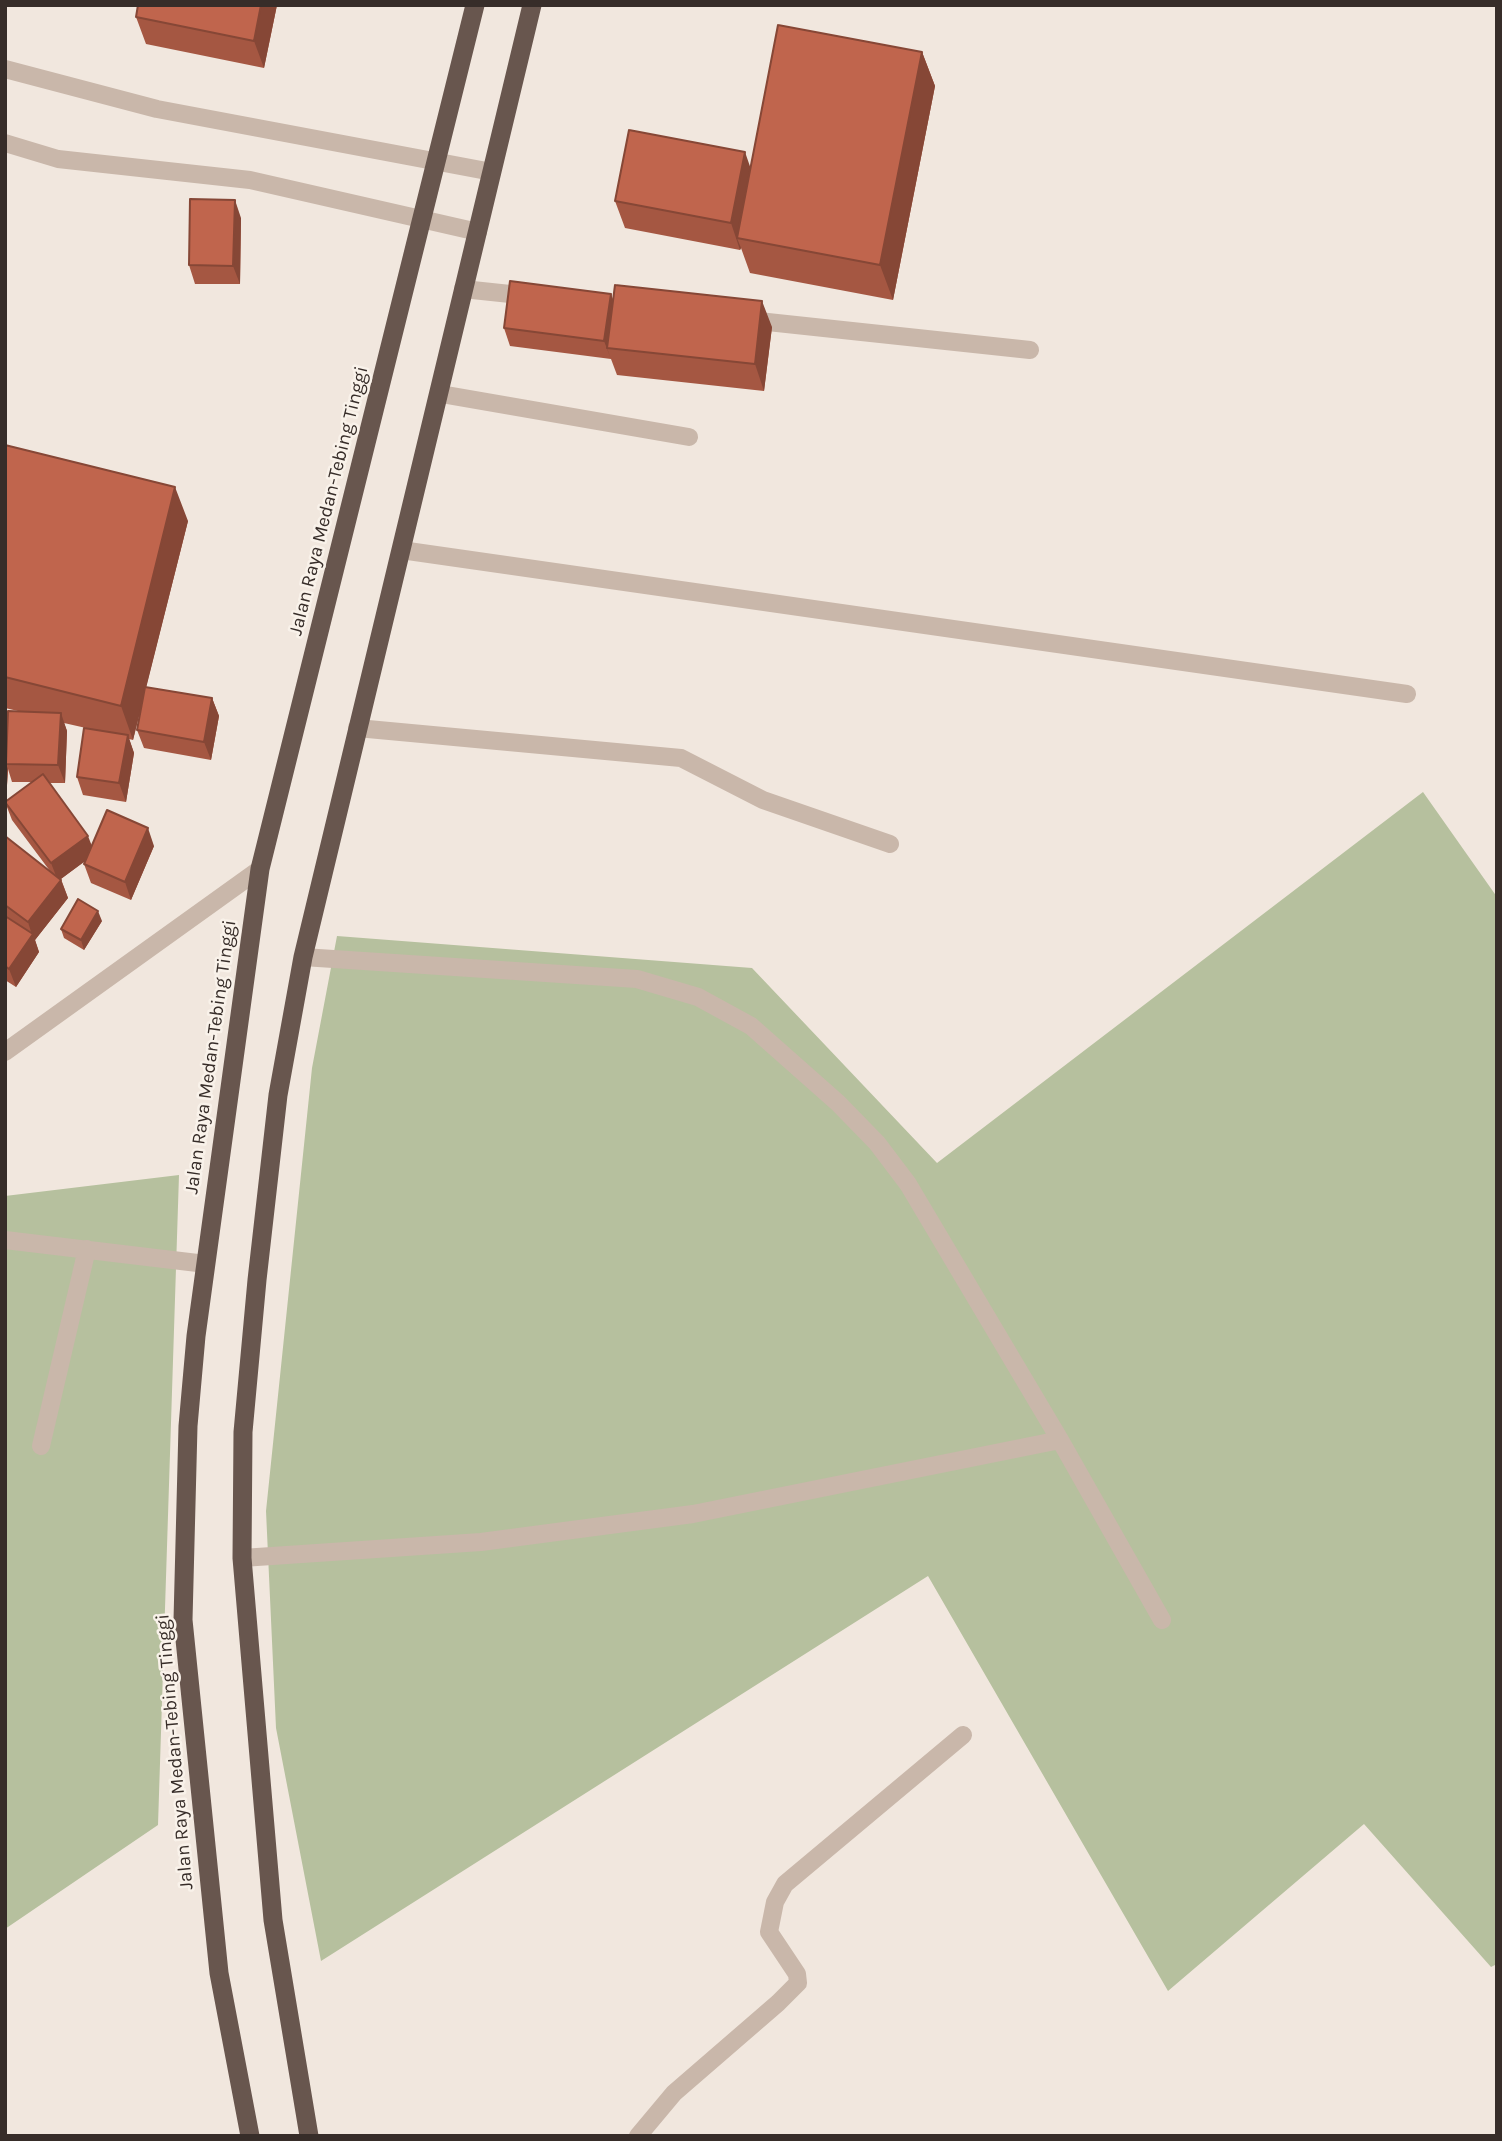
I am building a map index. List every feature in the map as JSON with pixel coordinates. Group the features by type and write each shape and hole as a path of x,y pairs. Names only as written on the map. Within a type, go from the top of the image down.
{"highway":[{"name":"Jalan Raya Medan-Tebing Tinggi","path":"250,2136 219,1973 183,1620 188,1426 206,1264 260,869 475,5"},
{"path":"309,2136 272,1920 242,1558 243,1432 257,1280 278,1095 303,957 441,394 463,289 532,5"}],"street":[{"path":"5,69 157,109 492,172"},
{"path":"5,143 58,159 250,180 423,222 478,232"},
{"path":"463,289 546,298"},
{"path":"726,317 1030,350"},
{"path":"441,394 689,437"},
{"path":"401,550 1407,694"},
{"path":"357,728 681,758 763,800 890,844"},
{"path":"5,1052 260,869"},
{"path":"303,957 637,979 698,997 751,1026 838,1103 877,1143 900,1174 1060,1440 1161,1620"},
{"path":"5,1240 206,1264"},
{"path":"41,1446 87,1250"},
{"path":"242,1558 481,1542 693,1514 1060,1440"},
{"path":"638,2136 674,2093 779,2003 797,1983 797,1975 769,1932 775,1902 785,1884 963,1735"}],"green space":[{"path":"1423,792 1497,897 1497,1964 1491,1967 1364,1824 1168,1991 928,1576 321,1961 276,1728 266,1511 312,1068 337,936 752,968 937,1163"},
{"path":"179,1175 158,1825 5,1929 5,1196"}],"building":[{"path":"138,5 261,5 254,41 136,17"},
{"path":"778,25 922,52 880,265 737,238"},
{"path":"629,130 745,152 731,223 615,201"},
{"path":"190,199 235,200 233,266 189,265"},
{"path":"510,281 611,294 604,341 504,328"},
{"path":"615,285 762,301 755,364 607,348"},
{"path":"5,445 175,487 121,706 5,677"},
{"path":"145,687 212,698 204,742 137,730"},
{"path":"8,711 61,713 58,765 6,764"},
{"path":"84,728 128,735 119,783 77,777"},
{"path":"43,774 88,836 51,863 5,802"},
{"path":"107,810 148,828 125,882 84,864"},
{"path":"5,836 61,880 28,922 5,905"},
{"path":"78,899 98,911 81,940 61,929"},
{"path":"5,916 33,934 9,969 5,966"}]}
